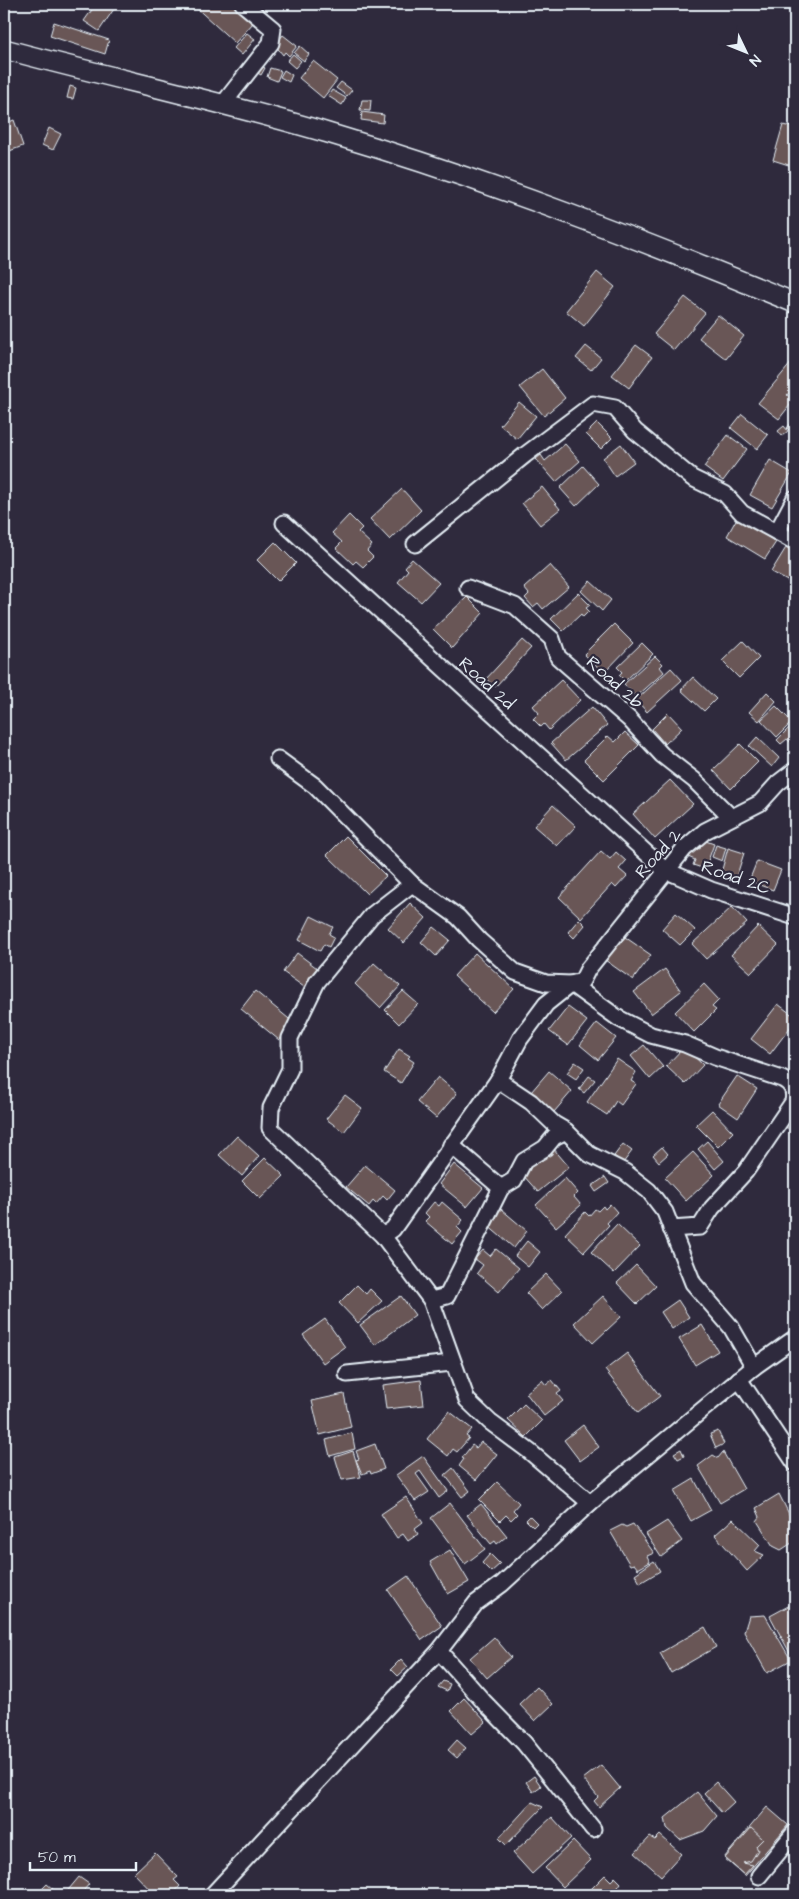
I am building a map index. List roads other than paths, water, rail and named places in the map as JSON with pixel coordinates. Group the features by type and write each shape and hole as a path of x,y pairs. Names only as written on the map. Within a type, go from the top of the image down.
{"street":[{"path":"223,104 271,43 273,37 274,29 243,4"},
{"path":"4,48 329,133 634,237 795,303"},
{"path":"415,544 525,455 593,404 614,408 635,430 692,478 725,494 742,513 795,542"},
{"path":"777,532 795,498"},
{"name":"Road 2d","path":"284,522 665,870"},
{"name":"Road 2b","path":"468,588 515,606 552,639 558,657 629,719 662,755 694,780 731,817"},
{"path":"278,759 315,786 412,884 458,917 515,972 546,983 571,984 618,1018 651,1035 685,1044 715,1057 782,1079 792,1086 795,1093 793,1102 746,1171 712,1208 700,1227 671,1229"},
{"name":"Road 2","path":"383,1236 393,1229 498,1080 520,1039 546,1004 571,984 582,981 588,969 618,934 665,870 684,849 705,831 760,803 778,783 795,770"},
{"name":"Road 2C","path":"665,870 711,890 795,918"},
{"path":"412,884 372,916 317,982 290,1038 290,1069 271,1108 270,1128 383,1236 432,1300 452,1363 468,1400 473,1406 590,1503"},
{"path":"498,1080 531,1102 554,1124 566,1131 599,1161 637,1179 665,1212 694,1282 731,1327 754,1367"},
{"path":"432,1300 447,1296 501,1188 514,1180 524,1161 545,1148 554,1137 566,1131"},
{"path":"451,1145 501,1188"},
{"path":"212,1895 440,1651 476,1603 502,1584 590,1503 738,1380 795,1338"},
{"path":"347,1374 452,1363"},
{"path":"738,1380 795,1464"},
{"path":"440,1651 484,1702 524,1743 593,1829"},
{"path":"759,1876 795,1832"}]}
